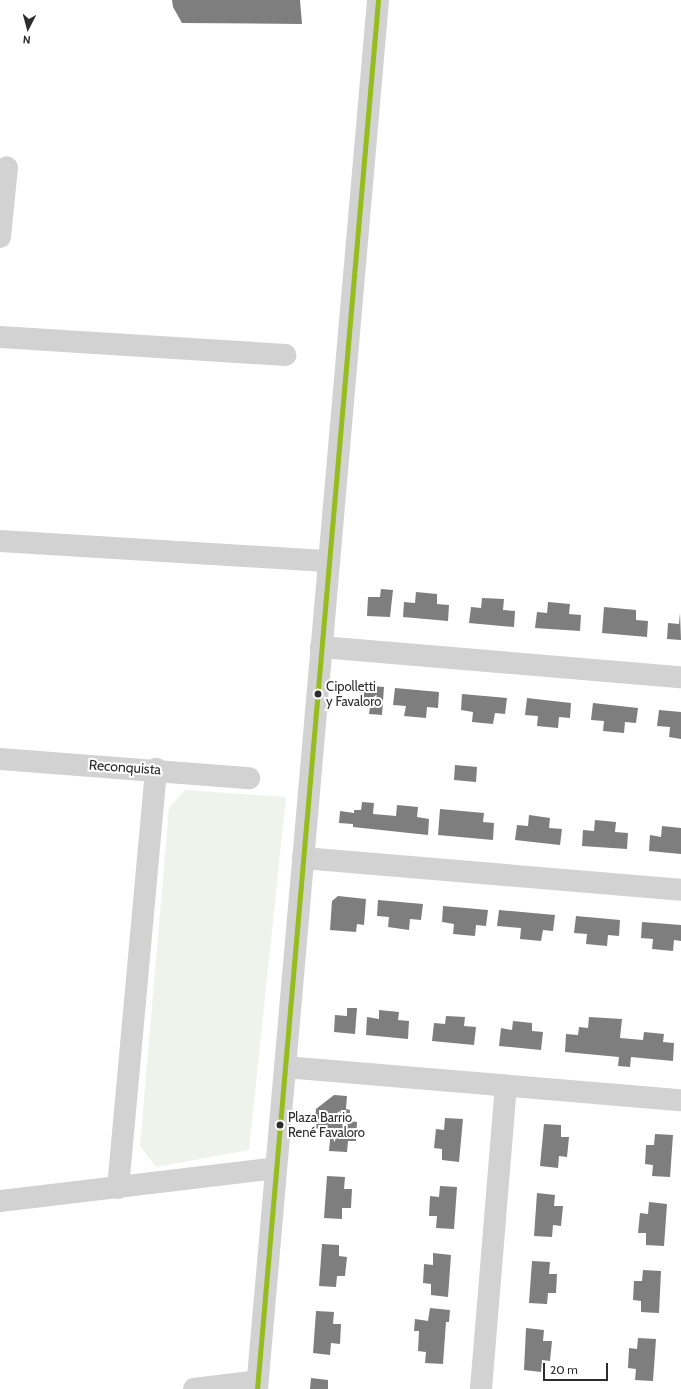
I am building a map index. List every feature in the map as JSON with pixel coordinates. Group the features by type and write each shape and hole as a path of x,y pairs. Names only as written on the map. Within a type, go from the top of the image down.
{"street":[{"path":"194,1389 257,1385 378,0"},
{"path":"0,237 6,167"},
{"path":"0,337 285,355"},
{"path":"0,541 328,561"},
{"path":"321,647 681,677"},
{"name":"Reconquista","path":"0,759 156,769 249,778"},
{"path":"118,1188 156,769"},
{"path":"302,858 681,890"},
{"path":"285,1067 681,1100"},
{"path":"481,1389 506,1086"},
{"path":"0,1202 276,1168"}],"shaded area":[{"path":"185,790 286,797 249,1150 156,1167 140,1146 169,808"}],"building":[{"path":"172,0 300,0 302,24 182,23 173,7"},
{"path":"381,589 393,590 390,617 367,616 368,597 380,597"},
{"path":"416,592 437,594 437,604 449,605 448,621 403,617 404,602 415,603"},
{"path":"482,598 504,599 503,610 515,611 514,627 469,623 471,607 481,608"},
{"path":"548,602 570,604 569,614 581,615 580,631 535,628 537,612 547,613"},
{"path":"604,607 636,610 636,620 648,621 647,637 602,633"},
{"path":"680,613 681,640 667,639 668,623 679,624"},
{"path":"360,685 384,687 382,715 369,714 370,706 358,705"},
{"path":"395,688 439,692 438,708 427,707 426,718 404,716 406,706 393,705"},
{"path":"462,694 507,698 505,714 495,713 493,724 472,722 473,712 461,710"},
{"path":"527,698 571,703 570,718 559,717 558,728 537,726 538,716 525,715"},
{"path":"593,703 638,708 636,723 625,722 624,733 603,731 604,721 591,720"},
{"path":"659,710 681,712 681,739 669,737 670,727 657,726"},
{"path":"455,765 477,767 476,782 454,780"},
{"path":"362,802 374,803 373,814 396,816 397,805 418,807 417,817 429,819 428,835 353,827 353,824 339,823 340,811 354,813 354,810 361,810"},
{"path":"440,809 484,813 483,822 494,823 493,840 438,835"},
{"path":"529,815 550,818 549,828 562,829 560,845 515,840 517,825 528,826"},
{"path":"595,820 616,822 615,832 628,833 627,849 582,846 583,830 594,831"},
{"path":"662,826 681,828 681,854 649,851 650,835 661,837"},
{"path":"338,896 366,899 364,925 357,924 356,932 330,930 332,901"},
{"path":"378,900 423,904 421,920 410,919 409,930 388,927 389,917 377,916"},
{"path":"443,906 488,910 486,926 476,925 475,936 453,934 454,924 442,922"},
{"path":"499,910 555,915 553,931 543,930 541,941 520,939 521,928 497,926"},
{"path":"576,916 620,920 619,936 608,935 607,946 586,944 587,934 574,933"},
{"path":"642,922 681,925 681,941 674,940 673,951 652,949 653,939 641,938"},
{"path":"347,1008 357,1008 355,1034 334,1032 335,1015 347,1016"},
{"path":"379,1010 399,1012 398,1020 409,1021 408,1039 366,1035 367,1017 379,1019"},
{"path":"446,1016 465,1017 464,1026 476,1027 474,1045 432,1041 434,1023 445,1024"},
{"path":"589,1017 622,1019 620,1038 643,1040 644,1032 664,1034 663,1042 674,1043 673,1061 631,1057 630,1067 618,1066 619,1057 565,1052 566,1034 578,1035 579,1027 588,1028"},
{"path":"513,1021 532,1023 532,1031 543,1032 541,1050 499,1046 501,1028 512,1030"},
{"path":"334,1095 347,1096 346,1109 350,1110 349,1121 357,1122 356,1141 348,1141 347,1152 329,1151 331,1130 314,1128 316,1109"},
{"path":"445,1118 463,1119 459,1162 442,1160 442,1149 434,1148 436,1129 444,1130"},
{"path":"544,1124 561,1125 561,1137 569,1137 567,1157 559,1156 558,1168 540,1166"},
{"path":"655,1134 673,1135 670,1177 652,1176 653,1165 645,1164 646,1145 654,1145"},
{"path":"327,1176 345,1177 344,1189 352,1189 351,1208 342,1208 342,1219 324,1218"},
{"path":"440,1186 457,1187 454,1229 436,1228 437,1216 429,1216 430,1196 439,1197"},
{"path":"537,1193 555,1195 554,1206 563,1206 561,1226 553,1225 552,1237 534,1236"},
{"path":"649,1202 667,1204 664,1246 646,1245 646,1233 638,1233 640,1213 648,1214"},
{"path":"322,1244 339,1245 339,1256 347,1257 345,1276 337,1276 336,1287 319,1286"},
{"path":"433,1253 451,1255 448,1297 431,1295 431,1284 423,1283 424,1264 433,1265"},
{"path":"532,1261 550,1262 549,1274 557,1274 556,1293 548,1293 547,1304 529,1303"},
{"path":"643,1270 661,1271 659,1313 641,1312 641,1301 633,1300 634,1281 642,1281"},
{"path":"430,1308 450,1310 449,1322 446,1322 443,1364 425,1363 426,1352 418,1351 419,1331 414,1331 415,1319 428,1321"},
{"path":"316,1311 334,1312 333,1324 341,1324 340,1344 331,1343 330,1355 313,1353"},
{"path":"526,1328 544,1330 543,1341 552,1341 550,1361 542,1360 541,1372 524,1370"},
{"path":"638,1338 656,1339 653,1381 635,1380 636,1369 628,1368 629,1348 637,1349"},
{"path":"311,1378 328,1380 328,1389 310,1389"}],"transit line":[{"path":"257,1389 378,0"}],"place":[{"name":"Cipolletti y Favaloro","path":"318,694"},
{"name":"Plaza Barrio René Favaloro","path":"280,1125"}]}
